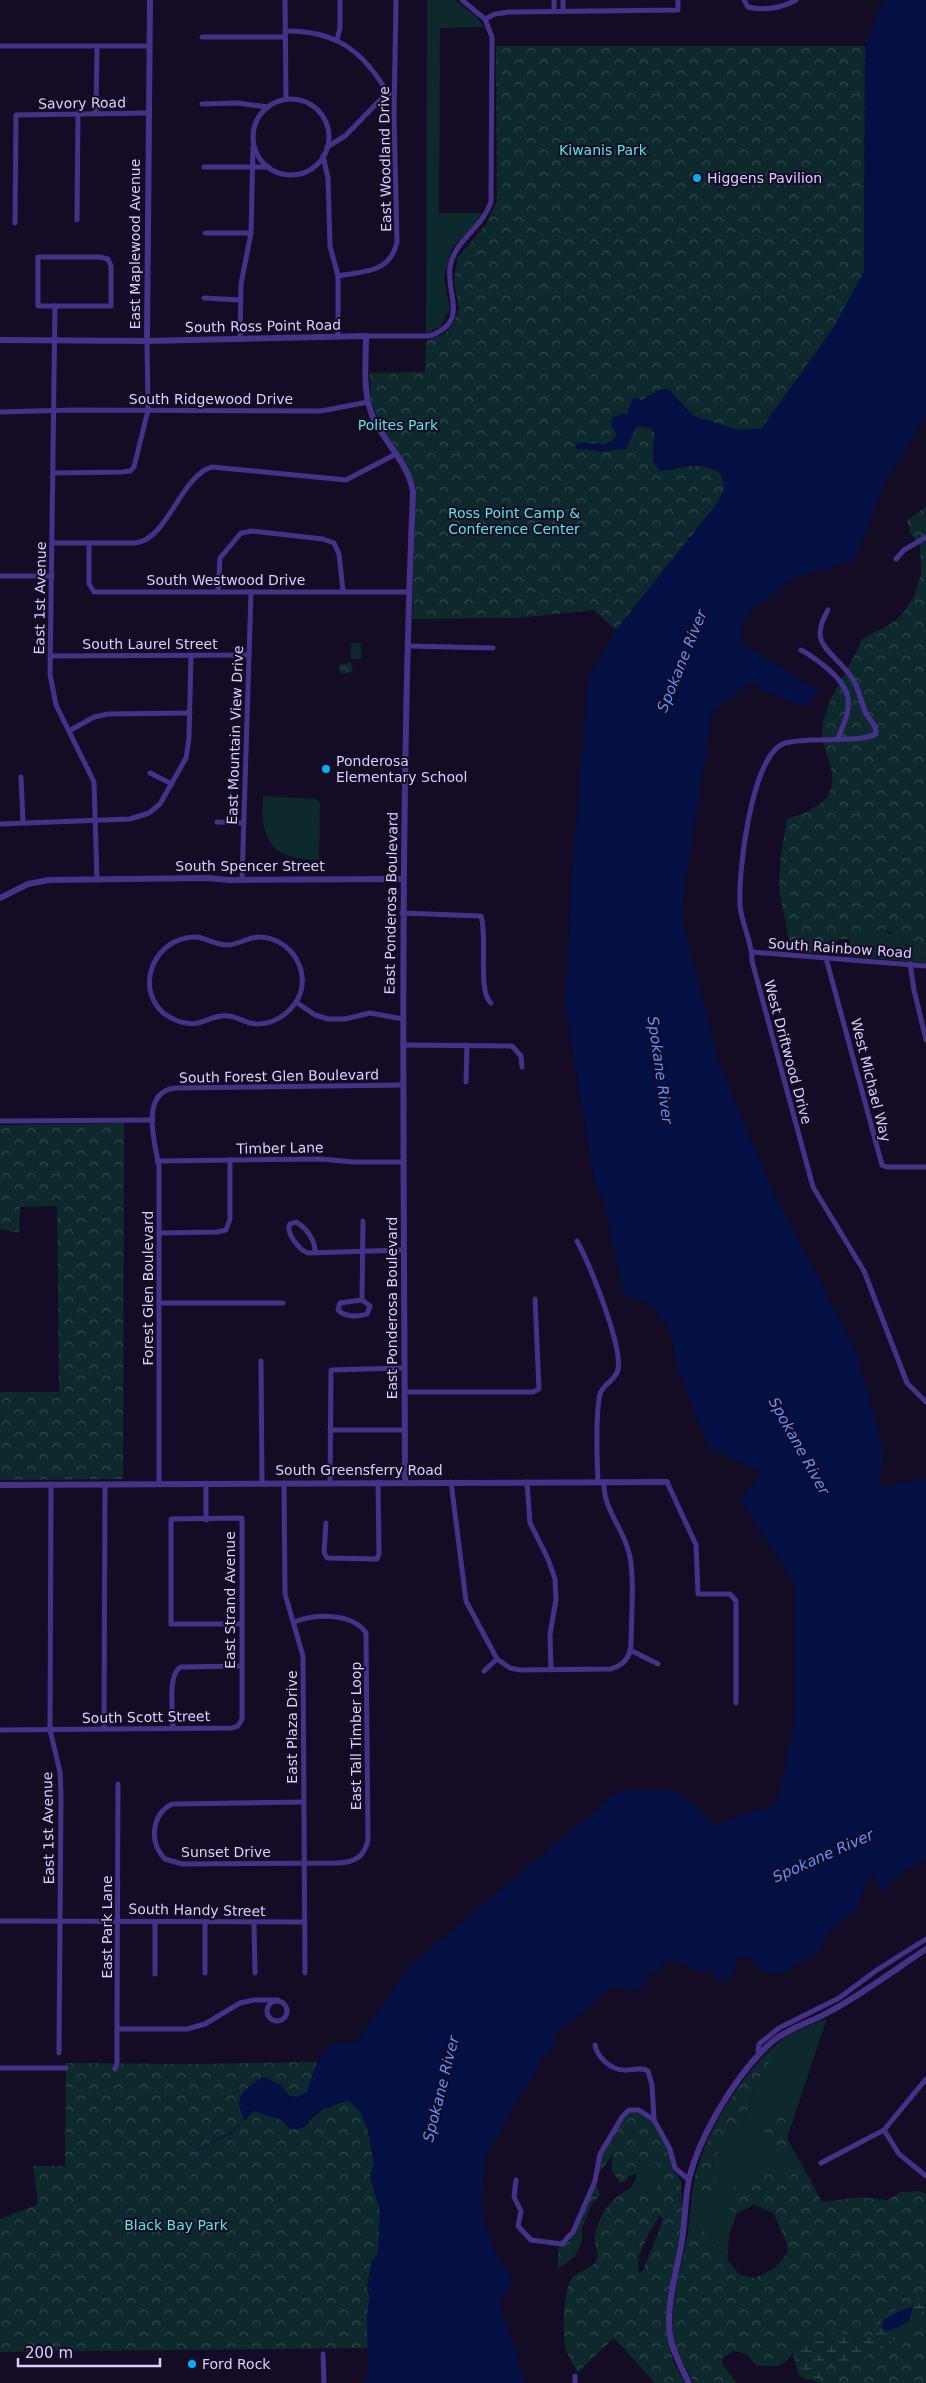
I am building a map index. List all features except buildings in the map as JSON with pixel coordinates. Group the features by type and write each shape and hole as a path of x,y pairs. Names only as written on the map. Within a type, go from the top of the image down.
{"street":[{"name":"East Maplewood Avenue","path":"53,474 117,473 126,472 134,467 148,410 150,0"},
{"path":"285,0 286,99"},
{"path":"337,40 340,28 340,0"},
{"name":"East Woodland Drive","path":"338,276 380,267 392,259 395,252 397,242 396,0"},
{"path":"462,0 485,20 502,12 678,10 678,0"},
{"path":"554,0 554,11"},
{"path":"562,0 562,12"},
{"path":"744,0 746,6 752,8 778,8 796,0"},
{"name":"South Ross Point Road","path":"0,340 147,341 338,336 424,336 438,333 451,320 455,305 450,276 453,258 464,239 483,219 492,193 492,44 490,29 485,20"},
{"path":"202,37 310,32 337,40 370,66 388,94"},
{"path":"0,46 149,46"},
{"path":"96,113 97,47"},
{"path":"328,147 345,136 388,94 395,92"},
{"path":"240,338 242,273 251,234 252,167 254,136 258,119 268,107 286,99 308,103 320,112 329,132 328,147 323,156 313,168 298,174 283,174 269,167 259,156 254,136"},
{"path":"202,104 238,103 268,107"},
{"name":"Savory Road","path":"15,223 16,115 148,113"},
{"path":"77,220 78,114"},
{"path":"323,156 328,178 330,246 338,276 338,336"},
{"path":"204,167 269,167"},
{"path":"205,233 251,234"},
{"path":"100,256 108,259 111,266 111,306 55,306 38,306 38,257 100,256"},
{"path":"204,298 240,300"},
{"name":"East 1st Avenue","path":"55,306 50,656 53,694 94,782 97,880"},
{"name":"East Ponderosa Boulevard","path":"366,336 368,402 373,417 407,474 413,492 408,592 407,733 402,913 405,1482"},
{"name":"South Ridgewood Drive","path":"0,412 148,410 321,411 368,402"},
{"path":"52,543 144,542 151,536 199,475 207,469 217,467 346,480 394,455"},
{"path":"218,592 220,558 237,536 249,531 323,539 334,543 339,554 344,591"},
{"path":"896,559 904,550 926,537"},
{"name":"South Westwood Drive","path":"89,543 89,584 94,592 408,592"},
{"path":"0,576 52,576"},
{"name":"East Mountain View Drive","path":"242,880 251,592"},
{"name":"West Driftwood Drive","path":"828,610 822,620 821,642 824,649 833,656 852,678 866,714 876,729 876,734 867,738 838,738 785,743 772,752 762,769 746,828 740,890 742,921 752,952 752,961 813,1187 864,1271 907,1383 926,1402"},
{"path":"407,646 493,648"},
{"path":"801,650 832,673 845,686 848,693 848,715 838,738"},
{"path":"0,824 130,819 144,815 160,804 188,752 191,655"},
{"name":"South Laurel Street","path":"50,656 249,655"},
{"path":"69,731 94,717 108,714 190,713"},
{"path":"150,773 172,784"},
{"path":"21,777 23,822"},
{"path":"217,822 244,823"},
{"name":"South Spencer Street","path":"0,898 34,882 208,878 242,880 403,879"},
{"path":"402,913 481,916 484,930 484,989 487,1000 491,1003"},
{"path":"267,937 287,947 298,961 302,971 302,980 296,1002 287,1013 269,1022 251,1023 228,1015 201,1023 184,1023 167,1016 158,1006 150,985 150,971 158,954 178,940 198,938 227,945 250,938 267,937"},
{"name":"South Rainbow Road","path":"752,952 926,966"},
{"name":"West Michael Way","path":"826,958 882,1165 887,1167 926,1167"},
{"path":"910,964 926,1040"},
{"path":"296,1002 315,1015 328,1019 345,1019 370,1013 403,1019"},
{"path":"403,1045 512,1046 521,1056 522,1066"},
{"path":"466,1082 467,1045"},
{"name":"South Forest Glen Boulevard","path":"158,1096 166,1090 176,1088 403,1085"},
{"name":"Forest Glen Boulevard","path":"158,1096 153,1106 153,1120 154,1148 157,1161 159,1233 159,1483"},
{"path":"0,1121 153,1120"},
{"name":"Timber Lane","path":"157,1161 321,1159 403,1162"},
{"path":"159,1233 217,1232 226,1230 230,1219 230,1160"},
{"path":"362,1300 363,1221"},
{"path":"315,1252 314,1243 302,1226 296,1222 290,1224 289,1232 301,1249 308,1253 403,1250"},
{"path":"451,1482 466,1601 497,1659 516,1669 551,1670 615,1668 625,1661 630,1650 630,1555 624,1537 607,1506 601,1482 600,1393 616,1374 618,1363 603,1303 588,1261 577,1240"},
{"path":"405,1392 533,1392 539,1389 535,1299"},
{"path":"362,1300 370,1306 367,1314 344,1315 338,1310 340,1303 362,1300"},
{"path":"159,1304 283,1303"},
{"path":"261,1361 262,1483"},
{"path":"330,1483 331,1370 404,1368"},
{"path":"330,1430 405,1430"},
{"path":"326,1523 324,1552 327,1558 376,1559 379,1554 378,1482"},
{"path":"527,1482 530,1523 555,1578 556,1600 550,1634 551,1670"},
{"path":"667,1482 696,1545 698,1594 730,1594 736,1601 736,1703"},
{"name":"South Greensferry Road","path":"0,1485 667,1482"},
{"name":"East Strand Avenue","path":"206,1483 206,1520 242,1518 242,1719 240,1723"},
{"name":"East Plaza Drive","path":"284,1483 285,1594 303,1656 305,1973"},
{"name":"East 1st Avenue","path":"51,1484 50,1730 60,1772 59,2053"},
{"path":"104,1729 105,1484"},
{"path":"206,1520 171,1518 171,1624 242,1624"},
{"name":"East Tall Timber Loop","path":"294,1622 315,1618 346,1618 359,1624 366,1633 367,1641 367,1846 358,1858 350,1862 304,1863"},
{"path":"630,1650 658,1664"},
{"path":"484,1671 497,1659"},
{"path":"173,1728 173,1677 177,1668 181,1666 242,1666"},
{"name":"South Scott Street","path":"0,1730 232,1728 240,1723"},
{"name":"East Park Lane","path":"115,2069 117,2063 118,1784"},
{"name":"Sunset Drive","path":"304,1802 176,1803 161,1812 156,1822 155,1830 157,1849 165,1858 173,1863 304,1863"},
{"name":"South Handy Street","path":"0,1921 304,1922"},
{"path":"155,1922 155,1974"},
{"path":"205,1923 205,1973"},
{"path":"254,1923 255,1973"},
{"path":"761,2053 758,2051 760,2044 778,2028 838,1998 877,1970 926,1939"},
{"path":"918,1944 920,1954"},
{"path":"689,2383 676,2358 670,2328 689,2180 697,2156 728,2097 745,2071 761,2053 787,2032 826,2014 926,1949"},
{"path":"117,2029 187,2029 204,2024 229,2008 254,2000 278,2000 286,2005 288,2012 285,2018 275,2021 270,2018 262,2003 254,2000"},
{"path":"267,2012 269,2005 278,2000"},
{"path":"594,2045 602,2060 621,2070 643,2068 648,2071 652,2085 654,2120 670,2149 675,2168 689,2180"},
{"path":"0,2068 66,2068"},
{"path":"820,2163 884,2130 926,2079"},
{"path":"516,2180 514,2197 521,2211 518,2226 531,2240 562,2244 574,2232 595,2181 600,2154 622,2117 629,2110 639,2110 654,2120"},
{"path":"884,2130 898,2154 926,2176"},
{"path":"323,2354 324,2383"},
{"path":"575,2376 575,2383"}],"green space":[{"path":"427,0 455,0 477,17 484,27 440,28 439,213 482,213 476,223 452,248 444,278 450,309 441,326 426,334"},
{"path":"496,46 865,46 864,272 834,327 762,429 738,430 693,416 669,390 661,389 628,408 627,414 621,414 611,425 617,434 613,441 604,444 580,443 596,451 604,452 619,447 626,442 636,426 646,427 654,433 654,445 671,470 690,466 709,467 720,473 725,487 719,501 616,630 594,610 518,618 412,619 416,486 376,415 371,399 370,373 425,372 426,341 446,333 454,322 459,309 454,280 458,257 486,224 497,200"},
{"path":"926,507 926,959 914,955 908,946 889,931 875,930 862,939 840,939 821,954 791,951 779,889 780,861 787,819 816,807 823,801 832,786 830,764 823,742 822,731 827,708 862,639 892,623 902,615 913,598 921,575 920,546 911,534 907,520"},
{"path":"351,643 361,643 361,659 351,659"},
{"path":"351,662 353,672 341,674 339,665"},
{"path":"263,796 316,799 320,803 319,860 290,856 279,852 272,845 264,825"},
{"path":"875,930 893,935 913,953 926,959 926,963 849,956 850,939 862,939"},
{"path":"124,1123 123,1479 0,1480 0,1392 59,1392 57,1206 20,1207 19,1233 0,1229 0,1125"},
{"path":"827,2018 795,2114 777,2114 773,2138 785,2152 793,2149 806,2172 778,2172 730,2211 737,2213 729,2235 728,2260 704,2231 695,2228 688,2233 692,2194 701,2197 716,2179 712,2163 725,2139 742,2126 757,2082 769,2063 769,2051 786,2036"},
{"path":"769,2051 769,2063 757,2082 742,2126 725,2139 712,2163 716,2179 715,2194 701,2197 692,2194 702,2156 720,2117 743,2081"},
{"name":"Black Bay Park","path":"317,2062 307,2092 297,2097 289,2096 281,2085 263,2077 246,2120 253,2110 282,2120 290,2129 306,2126 319,2112 342,2102 349,2101 360,2110 368,2131 374,2164 370,2176 380,2211 378,2253 371,2264 367,2288 370,2297 367,2316 368,2348 0,2352 0,2219 38,2204 33,2166 65,2166 66,2063 201,2064"},
{"path":"629,2112 639,2112 653,2121 669,2151 672,2169 681,2180 682,2221 666,2309 666,2327 673,2361 685,2383 655,2383 614,2338 578,2372 566,2349 564,2323 567,2291 573,2277 589,2268 597,2259 595,2237 602,2215 606,2208 623,2192 630,2189 642,2194 655,2192 662,2175 657,2164 637,2164 626,2181 620,2183 611,2169 613,2154 599,2173 605,2148 613,2133","holes":["660,2215 663,2219 643,2271 640,2273 638,2267 644,2244"]},
{"path":"777,2114 795,2114 787,2138 793,2149 785,2152 776,2149 773,2138 762,2130 766,2122"},
{"path":"637,2164 657,2164 662,2175 656,2192 642,2194 630,2189 637,2176 635,2174 629,2176"},
{"path":"778,2172 806,2172 822,2202 861,2197 888,2200 901,2192 920,2191 926,2194 926,2303 867,2338 833,2334 814,2342 799,2343 790,2357 778,2366 756,2365 747,2354 734,2351 722,2358 722,2364 737,2383 694,2383 676,2348 672,2321 673,2306 688,2233 695,2228 704,2231 740,2275 755,2278 775,2268 788,2252 787,2243 773,2213 754,2205 737,2213 730,2211 731,2191 739,2182"},
{"path":"596,2183 600,2195 591,2205 582,2228 578,2225"},
{"path":"578,2225 582,2228 582,2240 574,2257 570,2241"},
{"path":"570,2241 574,2257 558,2269 558,2247"},
{"path":"909,2303 924,2303 926,2307 890,2344 859,2360 828,2366 818,2381 799,2376 793,2353 799,2343 818,2341 831,2334 842,2333 863,2339 873,2336 884,2317"},
{"path":"926,2307 926,2383 816,2383 828,2366 890,2344"}],"water":[{"name":"Spokane River","path":"883,0 926,0 926,416 885,483 855,560 791,579 747,614 739,642 820,691 804,708 749,683 712,712 681,914 720,1065 773,1192 856,1350 884,1452 880,1486 888,1487 915,1480 926,1480 926,1858 891,1880 888,1890 883,1893 873,1875 869,1877 857,1909 828,1933 819,1951 783,1973 768,1972 759,1967 748,1956 738,1958 730,1978 715,1980 710,1968 704,1973 672,1960 661,1965 657,1977 653,1970 647,1977 648,1982 641,1984 643,1989 631,1992 631,1987 610,1988 569,2023 560,2028 554,2040 554,2046 549,2053 541,2057 535,2074 520,2095 484,2160 482,2212 495,2252 514,2283 499,2300 526,2383 364,2383 368,2372 367,2316 370,2297 367,2288 371,2263 378,2253 380,2211 370,2176 374,2164 368,2131 360,2111 349,2101 340,2103 315,2114 300,2129 290,2129 282,2120 253,2111 246,2120 244,2119 239,2105 242,2094 263,2077 281,2085 289,2096 297,2097 307,2092 317,2064 324,2052 337,2044 357,2042 409,1967 618,1791 677,1791 716,1825 777,1803 795,1721 795,1584 740,1500 763,1472 710,1449 677,1368 669,1327 649,1304 624,1294 604,1204 594,1180 565,1006 571,889 588,679 616,630 719,501 725,487 720,473 706,466 691,466 659,471 653,460 655,436 651,428 636,427 626,449 603,451 577,449 576,446 577,443 604,444 613,441 617,435 611,425 613,417 627,414 632,400 636,398 641,400 661,389 669,390 693,416 738,430 761,429 834,327 864,272 865,46"},
{"path":"909,2307 912,2308 912,2313 908,2321 887,2331 882,2328 884,2319"}],"waterway":[{"path":"196,2151 231,2133 244,2119"}],"place":[{"name":"Higgens Pavilion","path":"697,178"},
{"name":"Ponderosa Elementary School","path":"326,769"},
{"name":"Ford Rock","path":"192,2364"}],"park label":[{"name":"Kiwanis Park","path":"603,150"},
{"name":"Polites Park","path":"398,425"},
{"name":"Ross Point Camp & Conference Center","path":"514,522"}]}
